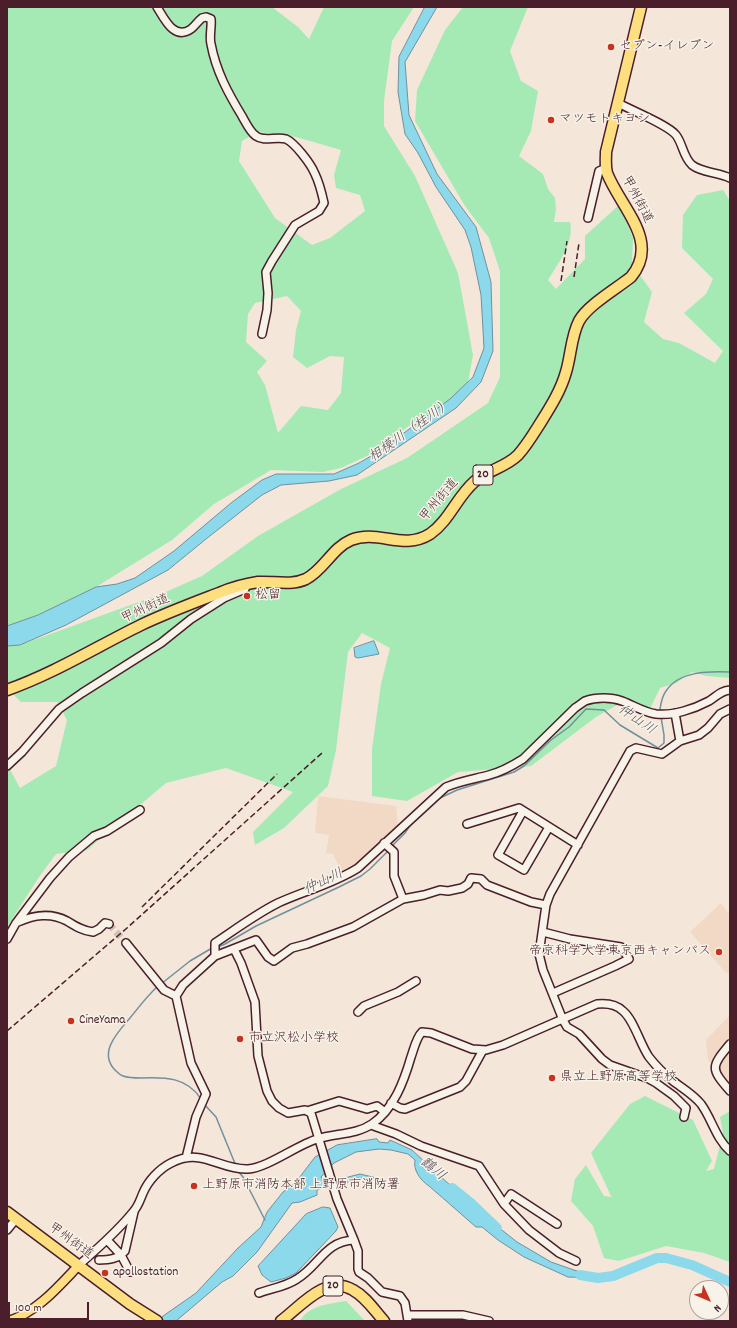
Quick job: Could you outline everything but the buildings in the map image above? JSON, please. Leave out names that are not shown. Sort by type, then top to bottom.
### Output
[{"type":"highway","name":"甲州街道","points":[[7,690],[51,673],[161,616],[222,592],[258,582],[300,581],[314,574],[337,549],[358,538],[374,537],[403,542],[429,535],[445,520],[474,481],[505,465],[519,453],[527,444],[559,392],[567,371],[578,322],[589,309],[630,277],[640,263],[642,248],[640,235],[607,174],[606,152],[641,7]]},
{"type":"highway","name":"甲州街道","points":[[7,1212],[130,1304],[157,1321]]},
{"type":"highway","name":"20","points":[[280,1321],[316,1292],[323,1288],[337,1286],[348,1287],[358,1293],[384,1321]]},
{"type":"main road","points":[[9,1321],[24,1315],[44,1300],[79,1265]]},
{"type":"street","points":[[157,7],[170,27],[180,32],[187,31],[192,28],[202,18],[206,17],[211,19],[210,41],[218,71],[229,95],[248,127],[254,135],[260,139],[286,139],[294,145],[315,174],[323,195],[324,203],[319,211],[295,225],[266,272],[268,299],[262,334]]},
{"type":"street","points":[[618,103],[668,128],[675,134],[687,160],[693,166],[730,178]]},
{"type":"street","points":[[588,218],[599,171],[606,168]]},
{"type":"street","points":[[7,766],[22,752],[59,710],[82,692],[161,643],[191,619],[224,598],[245,589],[247,584]]},
{"type":"street","points":[[215,956],[215,943],[264,910],[347,875],[363,864],[384,843],[446,788],[462,781],[489,775],[514,766],[575,708],[585,701],[605,698],[621,700],[640,710],[657,714],[671,713],[702,704],[722,691],[730,690]]},
{"type":"street","points":[[684,1117],[686,1108],[674,1096],[647,1078],[610,1065],[602,1059],[579,1034],[568,1027],[563,1020],[543,970],[539,954],[546,905],[550,894],[630,751],[636,748],[662,754],[680,741],[699,735],[708,728],[720,714],[730,709]]},
{"type":"street","points":[[671,713],[680,741]]},
{"type":"street","points":[[467,824],[519,808],[578,845]]},
{"type":"street","points":[[7,939],[16,923],[50,878],[69,857],[94,836],[107,831],[140,810]]},
{"type":"street","points":[[523,811],[498,855],[524,870],[549,827]]},
{"type":"street","points":[[384,843],[394,852],[394,876],[403,898]]},
{"type":"street","points":[[176,996],[187,981],[215,956],[256,940],[268,957],[274,961],[292,948],[353,927],[403,898],[424,895],[440,890],[448,891],[462,888],[468,884],[471,878],[480,879],[487,885],[530,902],[546,905]]},
{"type":"street","points":[[16,923],[36,916],[53,916],[79,928],[93,932],[105,923],[109,924]]},
{"type":"street","points":[[542,932],[570,939],[621,947],[629,959],[553,992]]},
{"type":"street","points":[[126,943],[162,988],[176,996],[191,1064],[206,1094],[206,1098],[196,1117],[186,1158]]},
{"type":"street","points":[[234,949],[242,963],[255,1002],[258,1056],[267,1091],[272,1101],[279,1108],[288,1113],[305,1110],[307,1111],[340,1101],[367,1109],[377,1106],[385,1112]]},
{"type":"street","points":[[358,1012],[364,1006],[398,992],[416,981]]},
{"type":"street","points":[[99,1260],[107,1260],[122,1256],[125,1251],[134,1212],[145,1188],[163,1167],[172,1162],[186,1158],[209,1159],[230,1167],[248,1169],[319,1142],[354,1132],[371,1125],[391,1104],[405,1078],[417,1039],[422,1032],[431,1033],[472,1049],[483,1050],[503,1045],[597,1004],[608,1004],[622,1010],[630,1020],[648,1055],[662,1072],[693,1096],[700,1104],[722,1141],[730,1151]]},
{"type":"street","points":[[730,1044],[718,1058],[714,1068],[717,1076],[730,1091]]},
{"type":"street","points":[[391,1104],[405,1109],[460,1087],[466,1081],[483,1050]]},
{"type":"street","points":[[307,1111],[311,1113],[337,1199],[358,1251],[359,1272],[368,1278],[382,1292],[400,1296],[405,1303],[408,1318],[463,1315],[489,1321]]},
{"type":"street","points":[[371,1125],[396,1134],[421,1146],[479,1166],[504,1204],[529,1230],[559,1253],[576,1261]]},
{"type":"street","points":[[504,1204],[511,1194],[557,1224]]},
{"type":"street","points":[[79,1265],[134,1212]]},
{"type":"street","points":[[7,1230],[16,1219]]},
{"type":"street","points":[[106,1240],[122,1256],[130,1272]]},
{"type":"street","points":[[259,1293],[294,1281],[311,1268],[330,1247],[346,1240],[354,1240]]},
{"type":"shaded area","points":[[318,796],[396,806],[398,826],[366,857],[350,870],[342,873],[333,854],[326,853],[329,835],[315,833]]},
{"type":"shaded area","name":"帝京科学大学東京西キャンパス","points":[[721,903],[730,915],[730,973],[726,973],[690,932]]},
{"type":"shaded area","points":[[730,1015],[730,1083],[708,1060],[706,1040]]},
{"type":"green space","points":[[7,7],[272,7],[298,27],[309,39],[324,7],[414,7],[392,41],[384,101],[384,126],[415,176],[458,273],[473,355],[468,382],[452,401],[413,423],[369,455],[341,468],[323,472],[271,470],[214,504],[172,540],[96,587],[38,615],[7,626]],"holes":[[[258,132],[296,137],[341,150],[334,175],[336,188],[360,195],[365,211],[330,238],[312,245],[275,218],[239,161],[242,141]],[[287,296],[301,311],[296,330],[293,357],[307,368],[330,356],[344,357],[341,393],[328,410],[301,406],[278,433],[265,385],[257,372],[267,361],[246,342],[248,314],[255,303]]]},
{"type":"green space","points":[[463,7],[528,7],[510,51],[521,81],[538,91],[531,131],[519,156],[543,174],[548,189],[555,198],[556,209],[554,222],[570,222],[570,237],[565,252],[548,280],[556,289],[585,259],[585,236],[619,205],[633,238],[632,264],[652,292],[644,322],[663,339],[679,343],[715,363],[723,351],[684,313],[706,294],[713,279],[682,248],[683,215],[697,195],[723,190],[730,201],[730,678],[707,676],[692,672],[676,683],[660,688],[650,709],[617,705],[596,717],[531,766],[458,772],[407,801],[372,796],[372,749],[381,684],[390,648],[362,633],[348,652],[336,750],[328,786],[284,828],[255,845],[253,832],[293,792],[226,768],[166,783],[87,850],[56,854],[39,877],[7,927],[7,764],[20,788],[56,766],[67,720],[57,702],[21,702],[7,688],[7,646],[20,645],[161,594],[202,576],[258,536],[341,489],[407,458],[488,403],[500,377],[500,271],[489,238],[465,206],[415,121],[417,90],[445,30]]},
{"type":"green space","points":[[645,1096],[693,1120],[712,1161],[706,1171],[714,1169],[723,1133],[720,1117],[730,1111],[730,1262],[704,1253],[666,1246],[619,1261],[604,1258],[593,1226],[571,1201],[575,1179],[586,1165],[604,1196],[613,1197],[611,1196],[591,1153],[630,1104]]},
{"type":"green space","points":[[346,1301],[365,1321],[300,1321],[314,1308],[326,1304]]},
{"type":"water","name":"相模川（桂川）","points":[[425,7],[437,7],[405,62],[409,115],[437,174],[476,227],[491,282],[493,351],[481,382],[456,408],[357,475],[329,481],[281,485],[262,495],[168,570],[66,625],[20,645],[7,646],[7,626],[38,615],[96,587],[117,584],[135,578],[174,551],[231,503],[262,480],[276,474],[334,474],[359,463],[378,452],[450,399],[473,377],[484,348],[481,295],[471,247],[465,230],[436,187],[418,153],[405,134],[398,92],[399,57]]},
{"type":"water","points":[[374,641],[379,654],[358,658],[355,657],[354,648]]},
{"type":"water","points":[[377,1139],[379,1142],[388,1143],[390,1140],[412,1150],[478,1211],[517,1242],[551,1262],[597,1278],[568,1277],[524,1257],[498,1240],[482,1227],[476,1227],[426,1184],[416,1171],[415,1160],[408,1154],[379,1149],[356,1152],[334,1163],[321,1177],[325,1183],[360,1174],[381,1179],[357,1178],[343,1184],[324,1187],[317,1190],[317,1195],[300,1202],[292,1203],[257,1252],[233,1276],[222,1282],[176,1321],[158,1321],[196,1293],[238,1248],[261,1227],[267,1212],[283,1192],[296,1182],[315,1157],[337,1145]]},
{"type":"water","points":[[323,1207],[330,1208],[338,1227],[336,1231],[296,1273],[286,1278],[271,1282],[262,1275],[258,1266],[306,1214]]},
{"type":"waterway","name":"仲山川","points":[[660,712],[661,702],[665,693],[672,684],[679,679],[704,672],[730,672]]},
{"type":"waterway","name":"仲山川","points":[[440,798],[457,790],[514,772],[524,766],[551,740],[569,727],[586,709],[604,710],[620,725],[658,748],[664,743],[661,717]]},
{"type":"waterway","name":"仲山川","points":[[391,847],[405,833],[413,821]]},
{"type":"waterway","name":"仲山川","points":[[218,947],[256,926],[361,876],[389,850]]},
{"type":"waterway","name":"仲山川","points":[[161,984],[190,961],[212,948]]},
{"type":"waterway","name":"仲山川","points":[[158,986],[115,1036],[111,1043],[108,1057],[116,1071],[122,1076],[134,1078],[167,1078],[182,1082],[189,1086],[201,1099]]},
{"type":"waterway","name":"仲山川","points":[[204,1104],[216,1117],[236,1166]]},
{"type":"waterway","name":"仲山川","points":[[238,1171],[243,1177],[265,1220]]},
{"type":"waterway","name":"鶴川","points":[[452,1188],[472,1204],[497,1228]]},
{"type":"waterway","name":"鶴川","points":[[580,1275],[598,1278],[613,1276],[657,1258],[666,1258],[692,1265],[730,1282]]},
{"type":"tunnel","points":[[109,924],[126,943]]},
{"type":"railway","points":[[561,281],[567,241]]},
{"type":"railway","points":[[574,277],[579,243]]},
{"type":"railway","points":[[7,1031],[127,928],[322,753]]},
{"type":"railway","points":[[142,907],[277,774]]},
{"type":"place","name":"セブン-イレブン","points":[[611,47]]},
{"type":"place","name":"マツモトキヨシ","points":[[551,120]]},
{"type":"place","name":"松留","points":[[247,596]]},
{"type":"place","name":"帝京科学大学東京西キャンパス","points":[[719,952]]},
{"type":"place","name":"CineYama","points":[[71,1021]]},
{"type":"place","name":"市立沢松小学校","points":[[240,1039]]},
{"type":"place","name":"県立上野原高等学校","points":[[552,1078]]},
{"type":"place","name":"上野原市消防本部 上野原市消防署","points":[[194,1186]]},
{"type":"place","name":"apollostation","points":[[105,1273]]}]
